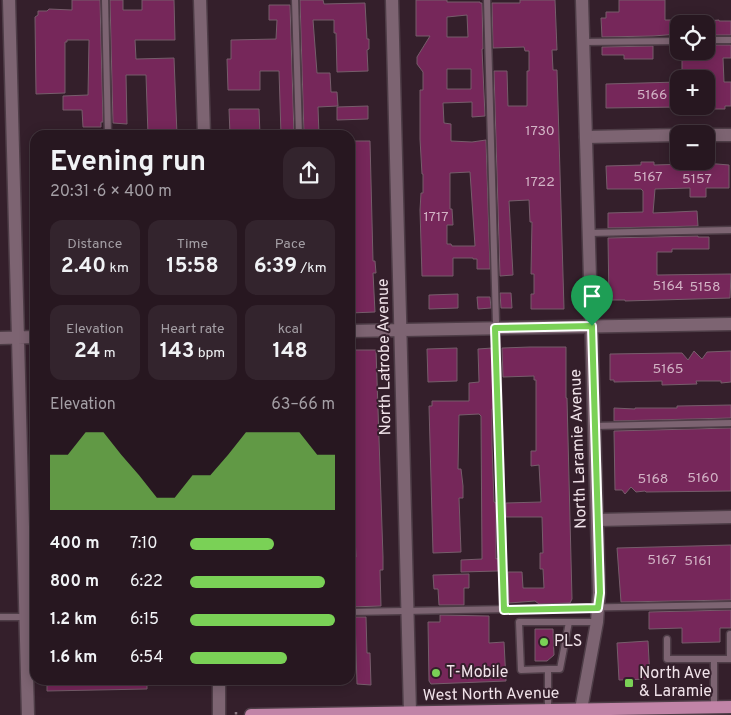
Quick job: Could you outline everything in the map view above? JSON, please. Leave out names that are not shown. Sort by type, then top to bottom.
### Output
[{"type":"main road","name":"West North Avenue","points":[[251,715],[548,710],[647,712],[731,707]]},
{"type":"street","points":[[9,0],[18,337],[30,617],[28,715]]},
{"type":"street","points":[[200,0],[204,130]]},
{"type":"street","name":"North Latrobe Avenue","points":[[392,0],[410,712]]},
{"type":"street","name":"North Laramie Avenue","points":[[581,712],[597,622],[600,593],[582,0]]},
{"type":"street","points":[[715,135],[731,135]]},
{"type":"street","points":[[586,137],[670,136]]},
{"type":"street","points":[[355,331],[731,324]]},
{"type":"street","points":[[0,338],[30,337]]},
{"type":"street","points":[[597,520],[731,517]]},
{"type":"street","points":[[219,685],[219,715]]},
{"type":"lane","points":[[105,0],[108,130]]},
{"type":"lane","points":[[295,0],[299,130]]},
{"type":"lane","points":[[486,0],[504,610]]},
{"type":"lane","points":[[715,40],[731,40]]},
{"type":"lane","points":[[583,42],[670,41]]},
{"type":"lane","points":[[588,233],[731,230]]},
{"type":"lane","points":[[594,426],[731,424]]},
{"type":"lane","points":[[355,612],[731,605]]},
{"type":"lane","points":[[0,617],[30,617]]},
{"type":"lane","points":[[569,622],[560,669],[521,670],[519,622],[569,622],[597,622]]},
{"type":"lane","points":[[667,639],[667,659],[730,659],[730,634]]},
{"type":"lane","points":[[714,659],[714,707]]},
{"type":"lane","points":[[548,669],[548,710]]},
{"type":"building","points":[[72,0],[100,0],[103,122],[101,122],[101,127],[83,127],[82,110],[63,110],[63,96],[88,95],[89,40],[67,40],[65,42],[65,93],[36,94],[35,17],[38,15],[38,11],[47,11],[49,9],[72,10]]},
{"type":"building","points":[[110,0],[123,0],[123,10],[142,10],[142,0],[174,0],[175,40],[135,40],[136,59],[174,58],[177,130],[148,130],[146,75],[126,75],[127,124],[113,123]]},
{"type":"building","points":[[300,0],[323,0],[324,4],[365,3],[367,39],[369,39],[369,49],[367,50],[368,71],[337,72],[334,20],[313,20],[317,73],[330,73],[331,92],[337,92],[338,106],[318,107],[319,130],[304,130]]},
{"type":"building","points":[[416,0],[482,3],[485,116],[472,117],[472,102],[443,103],[444,123],[451,124],[451,141],[472,142],[486,140],[490,269],[477,269],[477,259],[453,258],[453,276],[422,276],[420,210],[421,193],[423,193],[423,174],[420,139],[420,90],[423,90],[423,72],[417,64],[417,57],[430,36],[416,36]],"holes":[[[467,15],[468,37],[447,37],[447,17]],[[447,69],[471,69],[471,89],[447,89]],[[470,172],[475,246],[452,246],[447,244],[447,225],[453,225],[452,209],[450,209],[450,173]]]},
{"type":"building","points":[[520,0],[555,0],[557,50],[552,50],[553,70],[557,70],[564,309],[531,309],[531,294],[534,294],[534,274],[531,274],[532,222],[530,222],[529,200],[509,201],[513,275],[500,276],[494,71],[507,71],[508,106],[527,106],[529,51],[525,51],[524,47],[493,48],[492,3],[520,3]]},
{"type":"building","points":[[619,0],[665,0],[665,20],[670,20],[670,35],[602,37],[601,18],[606,18],[606,12],[619,12]]},
{"type":"building","points":[[269,5],[290,5],[294,130],[281,130],[279,71],[260,71],[260,90],[228,90],[227,59],[231,59],[231,40],[276,39],[277,20],[269,20]]},
{"type":"building","points":[[715,20],[731,21],[731,35],[715,35]]},
{"type":"building","points":[[715,45],[731,45],[731,58],[723,58],[724,82],[731,82],[731,106],[725,106],[725,109],[715,109],[715,70],[682,70],[682,60],[715,60]]},
{"type":"building","points":[[653,46],[653,59],[624,59],[624,55],[602,55],[602,47]]},
{"type":"building","points":[[670,82],[670,107],[606,108],[606,84]]},
{"type":"building","points":[[368,106],[368,119],[337,120],[337,107]]},
{"type":"building","points":[[229,109],[259,109],[260,130],[230,130]]},
{"type":"building","points":[[355,141],[370,141],[373,261],[375,261],[376,273],[373,273],[375,312],[355,313]]},
{"type":"building","points":[[641,162],[654,162],[654,165],[670,165],[670,170],[715,170],[715,164],[729,165],[729,188],[706,188],[706,197],[690,197],[690,188],[655,189],[653,213],[697,211],[698,226],[608,228],[608,213],[643,212],[643,191],[641,189],[607,189],[606,166],[641,165]]},
{"type":"building","points":[[709,237],[709,249],[672,249],[672,252],[657,252],[657,275],[731,274],[730,298],[609,300],[608,238]]},
{"type":"building","points":[[500,293],[511,293],[512,308],[501,308]]},
{"type":"building","points":[[458,294],[458,308],[429,309],[429,295]]},
{"type":"building","points":[[477,297],[490,297],[491,308],[478,309]]},
{"type":"building","points":[[566,347],[572,599],[570,603],[539,604],[535,601],[509,603],[508,572],[522,572],[523,588],[544,588],[543,569],[540,569],[540,553],[543,553],[542,517],[506,517],[506,503],[541,502],[539,465],[531,466],[531,451],[536,451],[536,380],[534,380],[534,376],[503,377],[502,348]]},
{"type":"building","points":[[457,348],[457,381],[428,382],[427,349]]},
{"type":"building","points":[[492,348],[492,445],[498,571],[461,572],[461,560],[482,559],[481,416],[479,414],[459,415],[458,469],[461,469],[463,486],[463,498],[459,498],[461,552],[433,553],[429,406],[432,406],[432,401],[469,401],[469,383],[479,382],[478,349]]},
{"type":"building","points":[[355,350],[376,350],[383,557],[383,570],[380,570],[381,606],[355,607]]},
{"type":"building","points":[[694,351],[702,359],[707,352],[731,351],[731,382],[696,381],[697,384],[662,385],[662,381],[614,382],[614,380],[610,380],[610,354],[682,353],[688,360]]},
{"type":"building","points":[[731,405],[731,418],[614,421],[614,408],[677,408],[677,406]]},
{"type":"building","points":[[731,428],[731,491],[636,492],[631,487],[625,494],[622,490],[615,490],[614,431]]},
{"type":"building","points":[[731,545],[731,600],[621,602],[617,548]]},
{"type":"building","points":[[469,574],[469,588],[464,588],[464,605],[439,605],[438,589],[434,589],[433,575]]},
{"type":"building","points":[[731,610],[731,628],[720,628],[720,642],[682,643],[682,628],[649,629],[649,612]]},
{"type":"building","points":[[440,615],[489,616],[489,643],[504,642],[506,681],[431,684],[429,681],[428,622],[440,622]]},
{"type":"building","points":[[355,617],[366,617],[367,653],[370,653],[371,685],[357,684]]},
{"type":"building","name":"PLS","points":[[535,629],[553,629],[554,655],[547,661],[535,661]]},
{"type":"building","points":[[648,641],[650,679],[619,680],[617,643]]},
{"type":"building","points":[[47,685],[147,685],[147,689],[47,691]]},
{"type":"place","name":"PLS","points":[[544,642]]},
{"type":"place","name":"T-Mobile","points":[[436,673]]},
{"type":"place","name":"North Ave & Laramie","points":[[629,683]]},
{"type":"route","points":[[592,326],[600,593],[598,608],[504,610],[495,328],[592,326]]}]
